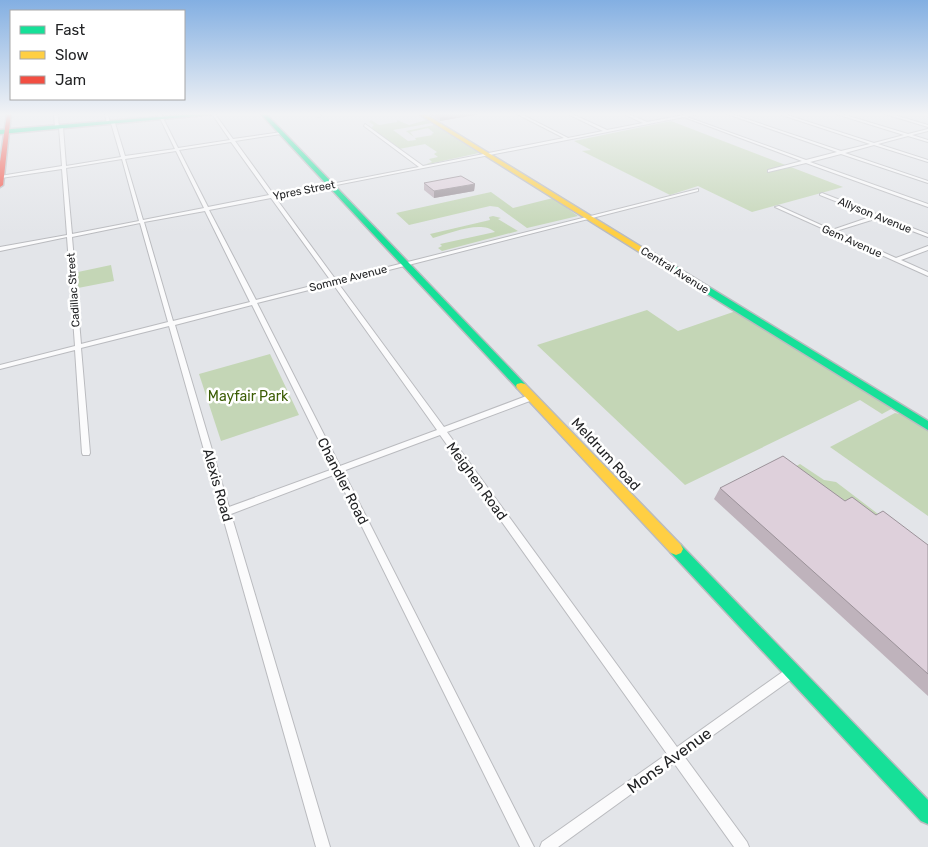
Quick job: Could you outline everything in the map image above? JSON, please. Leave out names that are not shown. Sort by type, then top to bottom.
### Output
[{"type":"street","points":[[2,154],[0,181],[64,167],[150,154]]},
{"type":"street","name":"Cadillac Street","points":[[62,154],[86,453]]},
{"type":"street","name":"Alexis Road","points":[[121,154],[324,847]]},
{"type":"street","name":"Chandler Road","points":[[179,154],[527,847]]},
{"type":"street","name":"Meighen Road","points":[[239,154],[742,847]]},
{"type":"street","name":"Meldrum Road","points":[[301,154],[928,814]]},
{"type":"street","points":[[404,154],[422,167]]},
{"type":"street","name":"Ypres Street","points":[[0,249],[494,154]]},
{"type":"street","points":[[783,154],[928,206]]},
{"type":"street","points":[[769,170],[835,154]]},
{"type":"street","points":[[844,154],[928,182]]},
{"type":"street","points":[[907,154],[928,160]]},
{"type":"street","name":"Central Avenue","points":[[487,155],[928,426]]},
{"type":"street","name":"Somme Avenue","points":[[0,367],[696,190]]},
{"type":"street","name":"Allyson Avenue","points":[[822,194],[928,236]]},
{"type":"street","name":"Gem Avenue","points":[[777,207],[928,274]]},
{"type":"street","points":[[832,231],[878,216]]},
{"type":"street","points":[[896,260],[928,248]]},
{"type":"street","points":[[226,512],[532,397]]},
{"type":"street","name":"Mons Avenue","points":[[547,847],[792,672]]},
{"type":"green space","points":[[434,154],[477,154],[424,165],[432,162],[429,159],[438,157]]},
{"type":"green space","points":[[587,154],[756,154],[843,187],[752,212],[698,186],[670,195]]},
{"type":"green space","points":[[491,192],[513,208],[553,198],[578,216],[527,228],[498,207],[490,206],[409,225],[396,213]]},
{"type":"green space","points":[[489,217],[501,218],[498,219],[518,231],[442,251],[438,248],[442,246],[440,244],[495,232],[482,227],[474,227],[433,238],[430,234],[490,220]]},
{"type":"green space","points":[[111,265],[114,281],[78,288],[78,272]]},
{"type":"green space","points":[[647,310],[678,331],[736,311],[893,408],[882,414],[860,400],[685,485],[537,345]]},
{"type":"green space","name":"Mayfair Park","points":[[270,354],[299,415],[221,441],[199,374]]},
{"type":"green space","points":[[895,413],[904,415],[928,430],[928,516],[830,447]]},
{"type":"green space","points":[[800,464],[824,480],[836,482],[928,552],[783,473]]},
{"type":"building","points":[[461,176],[475,184],[434,191],[424,183]]},
{"type":"building","points":[[783,456],[845,501],[852,497],[876,515],[883,511],[928,545],[928,674],[720,488]]},
{"type":"traffic: fast","points":[[300,154],[521,386]]},
{"type":"traffic: fast","points":[[652,256],[928,426]]},
{"type":"traffic: fast","points":[[676,549],[928,814]]},
{"type":"traffic: slow","points":[[485,154],[652,256]]},
{"type":"traffic: slow","points":[[521,386],[676,549]]},
{"type":"traffic: jam","points":[[0,185],[4,154]]}]
